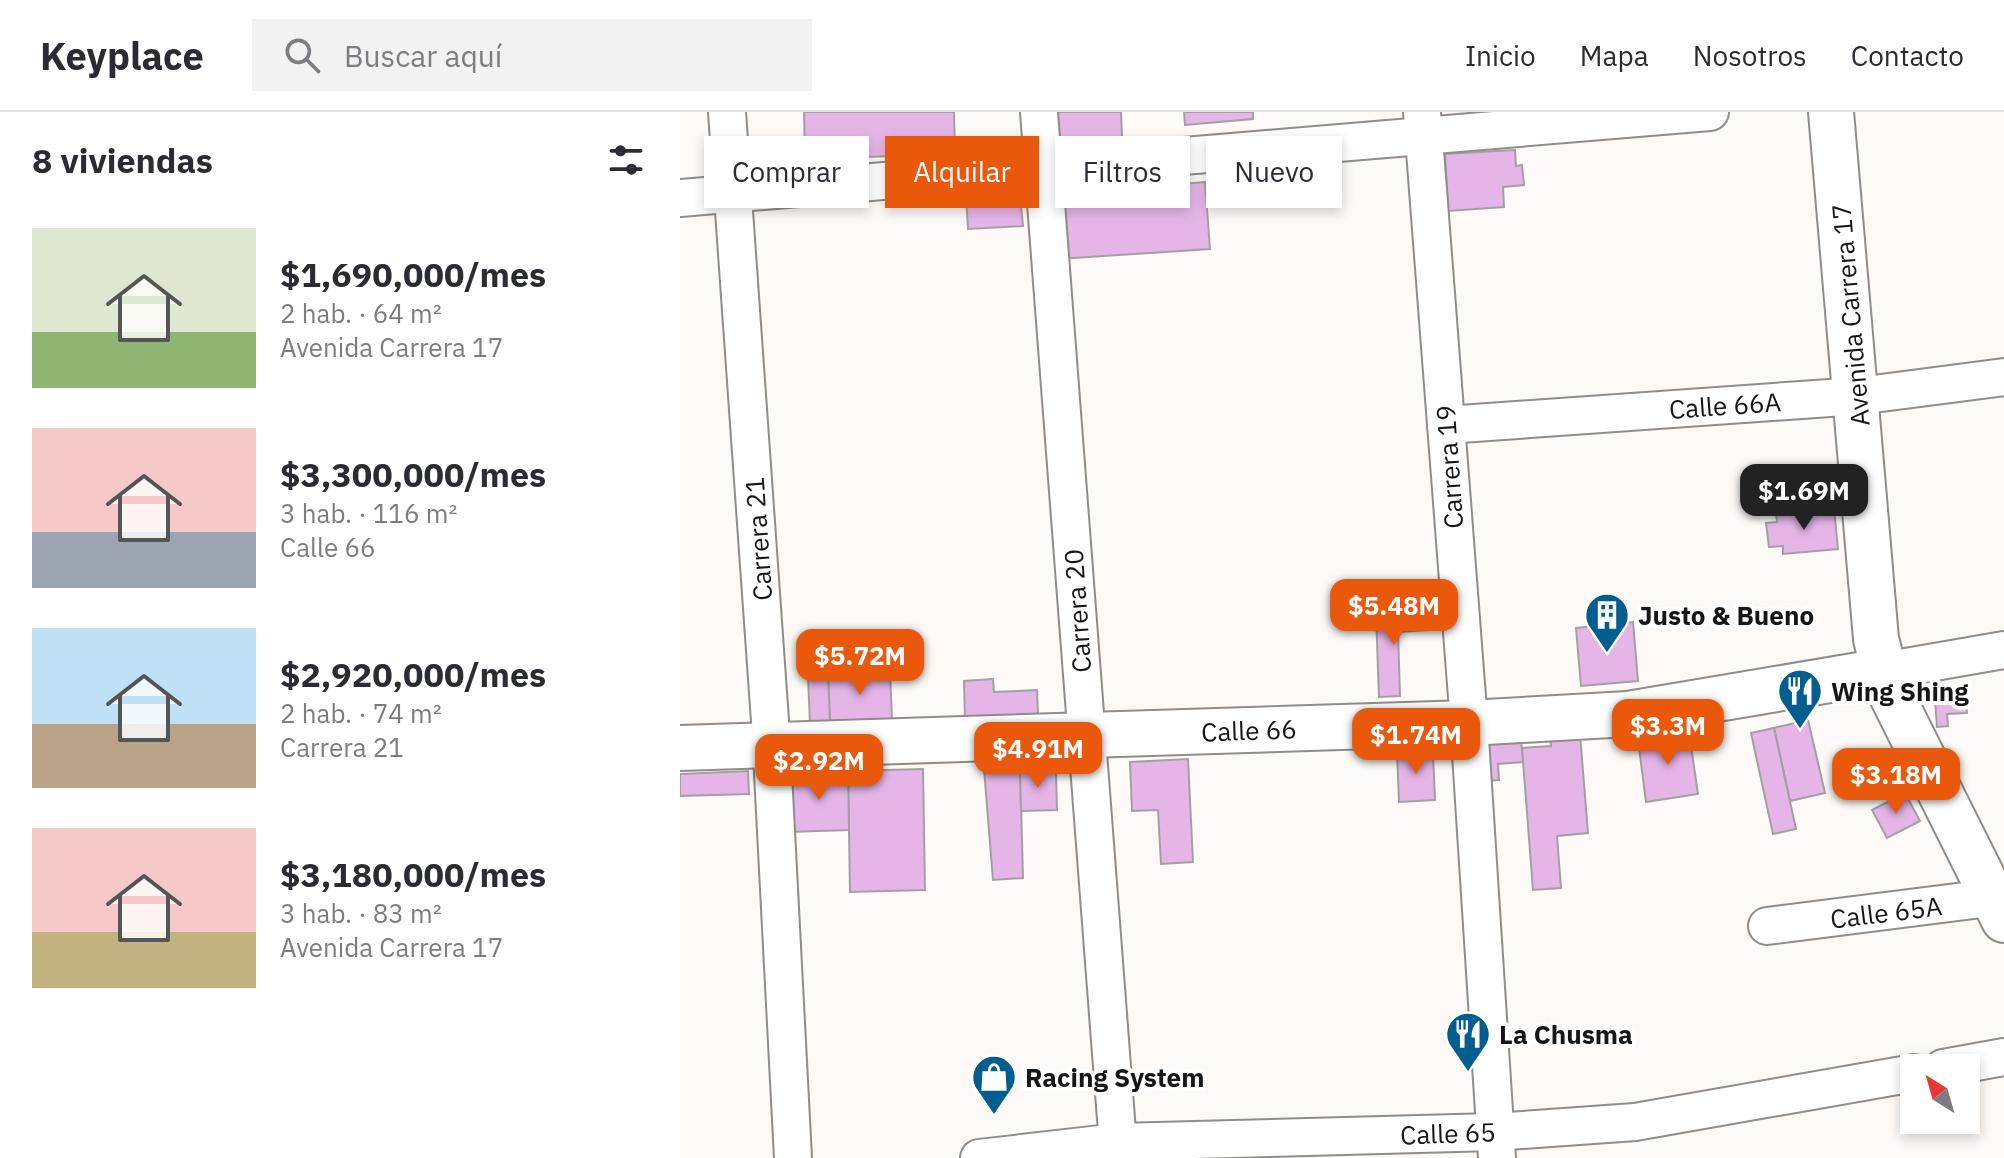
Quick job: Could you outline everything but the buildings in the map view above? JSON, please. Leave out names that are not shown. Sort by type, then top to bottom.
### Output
[{"type":"main road","name":"Avenida Carrera 17","points":[[1831,112],[1858,396],[1876,639],[1889,690],[2000,905]]},
{"type":"main road","name":"Calle 66","points":[[680,748],[1469,723],[1628,714],[1883,671]]},
{"type":"street","name":"Carrera 21","points":[[727,112],[729,136]]},
{"type":"street","name":"Carrera 20","points":[[1039,112],[1118,1150]]},
{"type":"street","points":[[869,183],[1044,169],[1423,125],[1710,112]]},
{"type":"street","name":"Carrera 19","points":[[1423,125],[1469,723],[1496,1145]]},
{"type":"street","points":[[680,198],[704,196]]},
{"type":"street","name":"Carrera 21","points":[[734,208],[772,745],[793,1158]]},
{"type":"street","name":"Calle 66A","points":[[1446,425],[1858,396],[2004,377]]},
{"type":"street","name":"Calle 66","points":[[1883,671],[2004,650]]},
{"type":"street","name":"Calle 65A","points":[[1767,926],[2000,905]]},
{"type":"street","points":[[1980,1061],[2004,1057]]},
{"type":"street","name":"Calle 65","points":[[979,1158],[1118,1150],[1496,1145],[1900,1075]]},
{"type":"place","name":"Justo & Bueno","points":[[1607,654]]},
{"type":"place","name":"Wing Shing","points":[[1800,730]]},
{"type":"place","name":"La Chusma","points":[[1468,1073]]},
{"type":"place","name":"Racing System","points":[[994,1116]]}]
